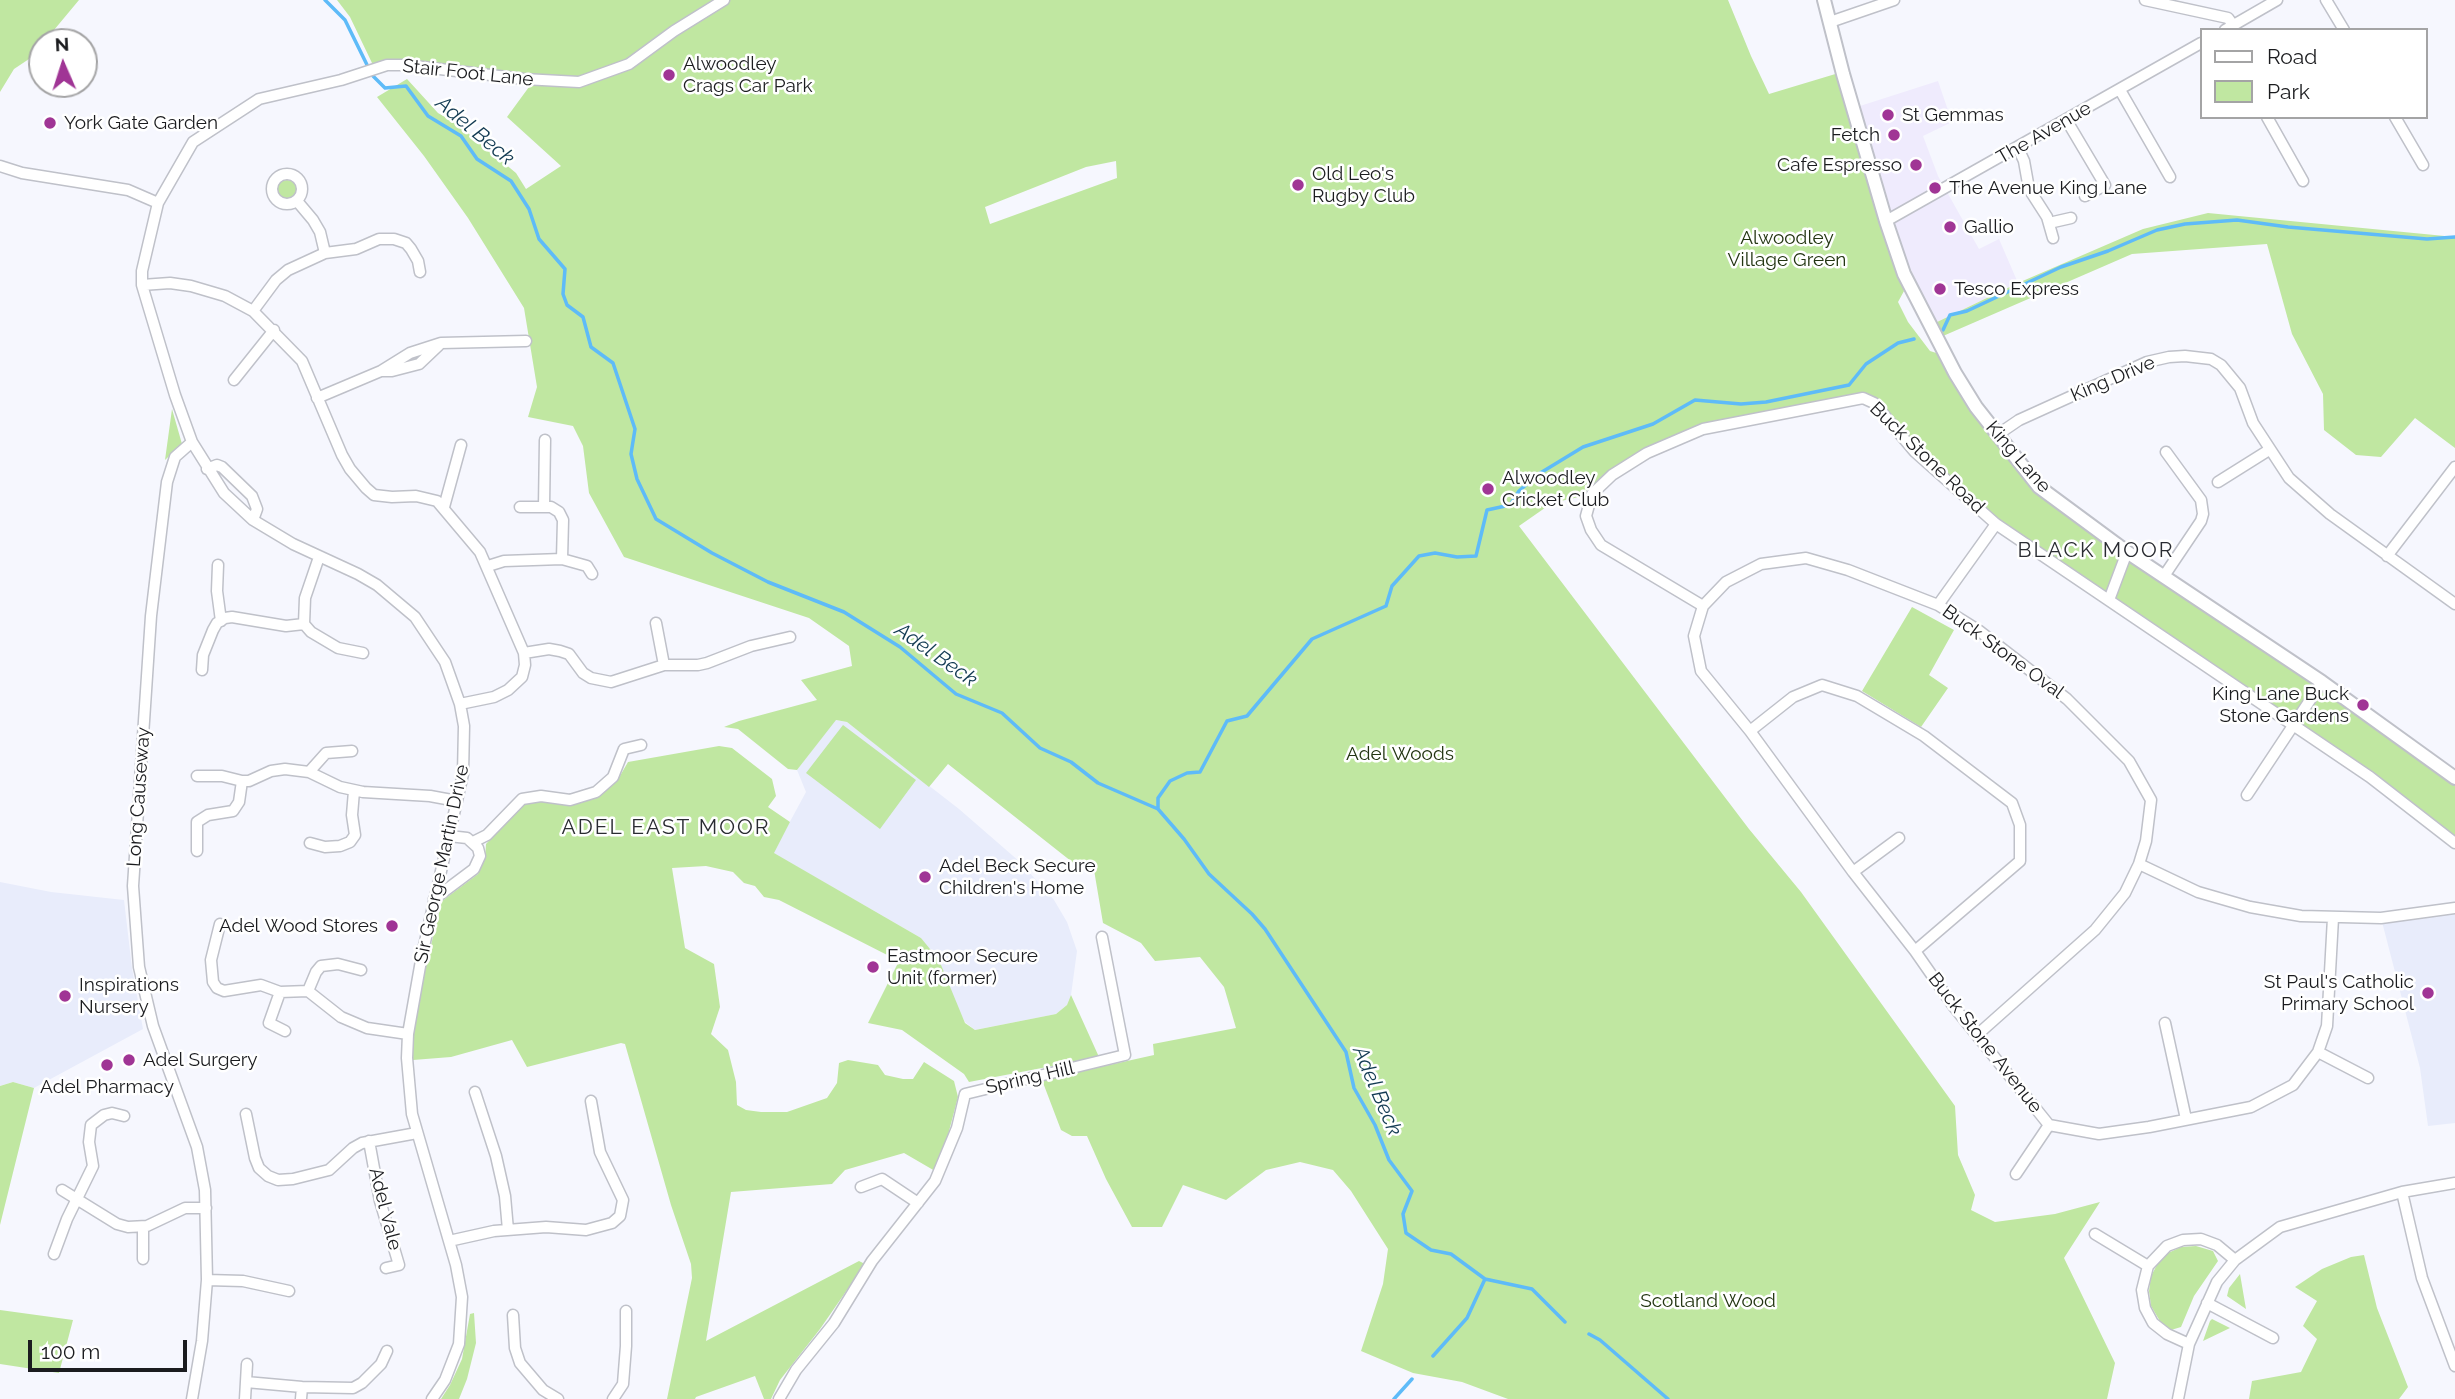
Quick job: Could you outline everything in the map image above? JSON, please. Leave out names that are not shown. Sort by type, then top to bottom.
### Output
[{"type":"street","name":"Stair Foot Lane","points":[[158,203],[193,142],[259,99],[341,80],[377,67],[406,65],[524,79],[579,82],[629,64],[674,31],[724,0]]},
{"type":"street","name":"King Lane","points":[[1824,0],[1886,221],[1905,274],[1955,373],[1997,435],[2039,487],[2127,552],[2322,681],[2455,778]]},
{"type":"street","points":[[1830,22],[1894,0]]},
{"type":"street","points":[[2146,0],[2228,18],[2229,28],[2277,0]]},
{"type":"street","points":[[2326,0],[2343,28]]},
{"type":"street","name":"The Avenue","points":[[1886,221],[2200,44]]},
{"type":"street","points":[[2120,90],[2170,177]]},
{"type":"street","points":[[2268,119],[2302,181]]},
{"type":"street","points":[[2396,119],[2423,164]]},
{"type":"street","points":[[2067,121],[2105,185],[2085,196]]},
{"type":"street","points":[[2018,148],[2024,161],[2029,189],[2048,217],[2053,238]]},
{"type":"street","points":[[0,166],[22,173],[120,188],[158,203],[142,271],[142,285],[174,395],[192,442]]},
{"type":"street","points":[[297,201],[320,232],[325,253]]},
{"type":"street","points":[[2049,223],[2071,218]]},
{"type":"street","points":[[253,311],[275,280],[300,262],[325,253],[356,249],[379,239],[394,239],[406,243],[418,261],[421,272]]},
{"type":"street","points":[[142,285],[170,283],[191,286],[225,296],[253,311],[302,361],[342,455],[366,488],[374,495],[429,497],[444,507],[480,552],[524,653],[522,677],[508,691],[460,704]]},
{"type":"street","points":[[234,380],[274,330]]},
{"type":"street","points":[[317,398],[381,371],[410,353],[441,343],[526,341]]},
{"type":"street","name":"King Drive","points":[[1997,435],[2019,420],[2147,362],[2169,356],[2200,356],[2221,365],[2232,376],[2240,388],[2253,423],[2289,478],[2330,514],[2455,604]]},
{"type":"street","name":"Buck Stone Road","points":[[1703,606],[1601,545],[1586,516],[1592,494],[1612,475],[1647,453],[1703,429],[1863,398],[1874,403],[1915,452],[1996,524],[2370,778],[2455,843]]},
{"type":"street","points":[[544,507],[545,440]]},
{"type":"street","name":"Sir George Martin Drive","points":[[192,442],[224,494],[253,520],[377,585],[415,617],[445,662],[460,704],[465,761],[434,899],[408,1034],[409,1091],[417,1133],[449,1241],[462,1297],[461,1329],[452,1362],[445,1380],[432,1399]]},
{"type":"street","name":"Long Causeway","points":[[192,442],[175,457],[167,482],[151,616],[133,886],[139,967],[153,1026],[197,1147],[206,1208],[207,1280],[202,1340],[192,1399]]},
{"type":"street","points":[[444,507],[461,445]]},
{"type":"street","points":[[2218,482],[2269,450]]},
{"type":"street","points":[[2164,576],[2203,514],[2202,500],[2166,452]]},
{"type":"street","points":[[207,469],[217,465],[222,467],[252,496],[257,509],[253,520]]},
{"type":"street","points":[[2387,556],[2455,467]]},
{"type":"street","points":[[520,507],[551,507],[559,512],[563,520],[562,559]]},
{"type":"street","points":[[1938,605],[1996,524]]},
{"type":"street","points":[[2109,600],[2127,552]]},
{"type":"street","points":[[319,556],[304,598],[304,624],[311,632],[338,648],[363,653]]},
{"type":"street","name":"Buck Stone Oval","points":[[1703,606],[1726,582],[1761,564],[1806,558],[1848,570],[1938,605],[1979,630],[2067,699],[2129,761],[2151,800],[2147,841],[2139,864]]},
{"type":"street","points":[[488,566],[504,561],[562,559],[587,566],[592,574]]},
{"type":"street","points":[[218,565],[217,591],[221,621]]},
{"type":"street","name":"Buck Stone Avenue","points":[[1703,606],[1694,636],[1701,671],[1750,731],[1954,1007],[2049,1125],[2099,1134],[2149,1127],[2251,1107],[2293,1085],[2318,1052],[2327,1026],[2333,918]]},
{"type":"street","points":[[202,670],[207,644],[213,630],[221,621],[232,617],[286,626],[304,624]]},
{"type":"street","points":[[656,623],[664,665]]},
{"type":"street","points":[[524,653],[548,649],[561,651],[569,654],[583,673],[611,682],[664,665],[698,665],[763,642],[790,637]]},
{"type":"street","points":[[2247,795],[2322,681]]},
{"type":"street","points":[[1750,731],[1793,697],[1822,685],[1857,696],[1924,736],[2012,803],[2020,825],[2020,861],[1914,951]]},
{"type":"street","points":[[473,842],[487,835],[522,799],[541,796],[570,800],[596,792],[613,777],[624,748],[641,745]]},
{"type":"street","points":[[309,772],[326,753],[352,751]]},
{"type":"street","points":[[197,776],[222,776],[249,781],[271,771],[285,769],[309,772],[354,791],[430,796],[457,801]]},
{"type":"street","points":[[197,851],[197,822],[208,816],[233,811],[239,802],[242,781]]},
{"type":"street","points":[[310,843],[325,847],[350,842],[355,835],[352,815],[354,791]]},
{"type":"street","points":[[434,899],[474,869],[480,856],[478,848],[467,838],[449,836]]},
{"type":"street","points":[[1853,872],[1899,838]]},
{"type":"street","points":[[1977,1035],[2095,930],[2125,893],[2139,864],[2198,892],[2250,907],[2301,916],[2381,918],[2455,908]]},
{"type":"street","points":[[219,924],[211,960],[213,982],[217,988],[225,991],[261,985],[280,992],[309,991],[341,1017],[367,1028],[408,1034]]},
{"type":"street","name":"Spring Hill","points":[[779,1399],[796,1370],[834,1323],[872,1261],[939,1174],[957,1128],[965,1094],[1125,1055],[1102,937]]},
{"type":"street","points":[[309,991],[321,967],[338,964],[361,970]]},
{"type":"street","points":[[280,992],[269,1023],[285,1031]]},
{"type":"street","points":[[2165,1023],[2186,1119]]},
{"type":"street","points":[[2318,1052],[2368,1078]]},
{"type":"street","points":[[475,1092],[496,1156],[505,1196],[508,1230]]},
{"type":"street","points":[[449,1241],[508,1230],[546,1227],[586,1230],[612,1223],[620,1216],[623,1200],[600,1152],[591,1101]]},
{"type":"street","points":[[54,1254],[93,1166],[89,1142],[91,1125],[104,1115],[112,1113],[124,1116]]},
{"type":"street","points":[[246,1114],[259,1168],[278,1180],[330,1170],[353,1148],[369,1141],[417,1133]]},
{"type":"street","points":[[2016,1174],[2049,1125]]},
{"type":"street","name":"Adel Vale","points":[[369,1141],[380,1201],[399,1265],[386,1268]]},
{"type":"street","points":[[861,1187],[882,1178],[918,1203]]},
{"type":"street","points":[[2178,1399],[2189,1344],[2217,1282],[2235,1260],[2280,1227],[2402,1192],[2455,1183]]},
{"type":"street","points":[[62,1190],[117,1224],[143,1227],[175,1211],[206,1208]]},
{"type":"street","points":[[2402,1192],[2422,1278],[2455,1366]]},
{"type":"street","points":[[143,1227],[143,1259]]},
{"type":"street","points":[[2095,1234],[2148,1266]]},
{"type":"street","points":[[2189,1344],[2167,1334],[2154,1323],[2145,1308],[2142,1290],[2148,1266],[2167,1246],[2183,1240],[2201,1239],[2217,1245],[2235,1260]]},
{"type":"street","points":[[207,1280],[243,1282],[289,1291]]},
{"type":"street","points":[[2207,1303],[2273,1338]]},
{"type":"street","points":[[613,1399],[623,1384],[626,1311]]},
{"type":"street","points":[[513,1315],[515,1348],[520,1363],[543,1390],[558,1399]]},
{"type":"street","points":[[246,1381],[302,1387],[353,1388],[381,1364],[387,1351]]},
{"type":"street","points":[[245,1399],[247,1364]]},
{"type":"street","points":[[301,1399],[302,1387]]},
{"type":"shaded area","points":[[1938,81],[1952,122],[1923,136],[1938,176],[1979,249],[1999,239],[2018,283],[1935,323],[1904,254],[1860,106]]},
{"type":"shaded area","name":"Adel Beck Secure Children's Home","points":[[835,720],[847,722],[959,809],[1020,862],[1054,900],[1067,922],[1077,951],[1071,995],[1067,1005],[1056,1014],[975,1030],[965,1022],[921,938],[773,853],[806,792],[797,770]]},
{"type":"shaded area","points":[[0,882],[51,892],[124,900],[143,1029],[34,1088],[13,1082],[0,1086]]},
{"type":"shaded area","name":"St Paul's Catholic Primary School","points":[[2455,908],[2455,1123],[2428,1126],[2420,1068],[2381,918]]},
{"type":"green space","points":[[0,0],[79,0],[56,28],[28,28],[28,60],[14,69],[0,92]]},
{"type":"green space","points":[[337,0],[1728,0],[1769,94],[1842,72],[1890,251],[1904,291],[1898,302],[1908,322],[1930,351],[1946,356],[2039,487],[2455,778],[2455,843],[2370,777],[1996,524],[1863,398],[1703,429],[1647,453],[1592,494],[1552,503],[1519,526],[1749,829],[1801,892],[1955,1106],[1958,1155],[1975,1195],[1971,1210],[1995,1222],[2055,1214],[2100,1202],[2064,1258],[2115,1363],[2107,1399],[1508,1399],[1462,1382],[1413,1373],[1361,1351],[1383,1284],[1388,1249],[1351,1191],[1333,1170],[1300,1162],[1266,1170],[1226,1200],[1183,1185],[1162,1227],[1132,1227],[1087,1136],[1072,1136],[1061,1130],[1042,1080],[1154,1055],[1153,1044],[1236,1028],[1224,987],[1200,957],[1155,961],[1141,943],[1103,923],[1094,870],[1081,869],[948,764],[929,787],[847,722],[836,720],[797,770],[788,769],[738,729],[724,727],[817,700],[801,680],[852,666],[849,646],[809,618],[624,557],[589,493],[583,446],[573,426],[528,417],[537,387],[524,308],[468,218],[424,156],[377,97],[407,79],[438,113],[457,124],[516,173],[526,189],[561,166],[507,117],[537,76],[414,61],[372,63],[350,17]],"holes":[[[1116,161],[1117,178],[990,224],[985,207],[1086,167]]]},
{"type":"green space","points":[[287,180],[294,183],[297,190],[294,197],[287,200],[280,197],[277,190],[280,183]]},
{"type":"green space","points":[[2208,213],[2455,237],[2455,448],[2415,418],[2381,457],[2356,455],[2324,430],[2323,394],[2292,334],[2267,244],[2132,254],[1943,336],[1935,323],[2018,283],[2143,229]]},
{"type":"green space","points":[[172,409],[182,444],[165,460]]},
{"type":"green space","points":[[1912,607],[1954,630],[1929,675],[1948,688],[1921,727],[1862,691]]},
{"type":"green space","points":[[843,725],[916,780],[880,829],[806,773]]},
{"type":"green space","points":[[719,746],[732,748],[772,779],[776,796],[768,807],[790,822],[774,853],[921,938],[939,960],[965,1023],[975,1030],[1056,1014],[1067,1005],[1071,995],[1099,1057],[969,1082],[964,1074],[902,1030],[868,1023],[899,961],[779,900],[764,897],[755,886],[744,883],[733,872],[706,866],[672,868],[685,948],[714,964],[720,1007],[711,1034],[728,1050],[736,1082],[737,1105],[746,1110],[787,1112],[827,1098],[837,1083],[839,1063],[848,1060],[878,1065],[885,1075],[903,1079],[913,1079],[924,1062],[954,1081],[958,1097],[943,1154],[935,1171],[904,1153],[845,1170],[832,1184],[731,1192],[706,1341],[859,1261],[865,1264],[820,1329],[780,1380],[771,1399],[764,1399],[755,1376],[695,1399],[667,1399],[692,1278],[691,1264],[671,1205],[625,1044],[527,1067],[512,1040],[451,1057],[413,1060],[413,1026],[442,901],[478,874],[485,859],[486,844],[524,804],[597,795],[617,781],[628,762]]},
{"type":"green space","points":[[13,1082],[34,1088],[0,1225],[0,1086]]},
{"type":"green space","points":[[2196,1246],[2213,1251],[2218,1261],[2194,1296],[2181,1327],[2171,1330],[2161,1323],[2151,1306],[2151,1276],[2168,1253],[2181,1247]]},
{"type":"green space","points":[[2364,1255],[2377,1308],[2408,1387],[2399,1399],[2249,1399],[2252,1381],[2301,1372],[2317,1339],[2303,1326],[2317,1301],[2295,1287],[2322,1269],[2351,1257]]},
{"type":"green space","points":[[2240,1274],[2246,1309],[2227,1296],[2229,1288]]},
{"type":"green space","points":[[0,1310],[73,1320],[59,1373],[0,1364]]},
{"type":"green space","points":[[474,1313],[476,1343],[467,1379],[459,1399],[441,1399],[462,1359],[470,1314]]},
{"type":"green space","points":[[2212,1319],[2230,1328],[2203,1341],[2210,1321]]},
{"type":"waterway","name":"Adel Beck","points":[[325,0],[345,20],[372,75],[385,88],[406,86],[428,116],[461,136],[477,159],[511,181],[529,209],[539,239],[565,269],[563,294],[567,305],[583,317],[591,347],[613,363],[635,429],[631,454],[637,479],[656,519],[712,553],[768,582],[844,612],[900,647],[956,694],[1002,713],[1040,748],[1071,762],[1098,783],[1158,809],[1209,874],[1265,929],[1346,1052],[1354,1088],[1375,1125],[1389,1160],[1412,1191],[1403,1214],[1406,1233],[1431,1250],[1451,1254],[1485,1279],[1532,1289],[1565,1322]]},
{"type":"waterway","points":[[1943,330],[1950,315],[1967,311],[2061,267],[2157,230],[2185,224],[2237,220],[2427,239],[2455,237]]},
{"type":"waterway","points":[[1158,809],[1158,798],[1170,781],[1187,773],[1200,772],[1227,721],[1247,716],[1312,639],[1386,606],[1392,586],[1419,556],[1435,553],[1457,557],[1476,556],[1487,510],[1510,505],[1519,491],[1537,475],[1583,447],[1653,424],[1695,400],[1741,404],[1766,402],[1849,385],[1866,364],[1898,343],[1914,339]]},
{"type":"waterway","points":[[1433,1356],[1467,1318],[1485,1279]]},
{"type":"waterway","name":"Adel Beck","points":[[1589,1334],[1600,1340],[1668,1399]]},
{"type":"waterway","points":[[1394,1399],[1412,1379]]},
{"type":"place","name":"Alwoodley Crags Car Park","points":[[669,75]]},
{"type":"place","name":"St Gemmas","points":[[1888,115]]},
{"type":"place","name":"York Gate Garden","points":[[50,123]]},
{"type":"place","name":"Fetch","points":[[1894,135]]},
{"type":"place","name":"Cafe Espresso","points":[[1916,165]]},
{"type":"place","name":"Old Leo's Rugby Club","points":[[1298,185]]},
{"type":"place","name":"The Avenue King Lane","points":[[1935,188]]},
{"type":"place","name":"Gallio","points":[[1950,227]]},
{"type":"place","name":"Tesco Express","points":[[1940,289]]},
{"type":"place","name":"Alwoodley Cricket Club","points":[[1488,489]]},
{"type":"place","name":"King Lane Buck Stone Gardens","points":[[2363,705]]},
{"type":"place","name":"Adel Beck Secure Children's Home","points":[[925,877]]},
{"type":"place","name":"Adel Wood Stores","points":[[392,926]]},
{"type":"place","name":"Eastmoor Secure Unit (former)","points":[[873,967]]},
{"type":"place","name":"St Paul's Catholic Primary School","points":[[2428,993]]},
{"type":"place","name":"Inspirations Nursery","points":[[65,996]]},
{"type":"place","name":"Adel Surgery","points":[[129,1060]]},
{"type":"place","name":"Adel Pharmacy","points":[[107,1065]]},
{"type":"district","name":"BLACK MOOR","points":[[2096,551]]},
{"type":"district","name":"ADEL EAST MOOR","points":[[666,828]]},
{"type":"park label","name":"Alwoodley Village Green","points":[[1787,249]]},
{"type":"park label","name":"Adel Woods","points":[[1400,754]]},
{"type":"park label","name":"Scotland Wood","points":[[1708,1301]]}]
